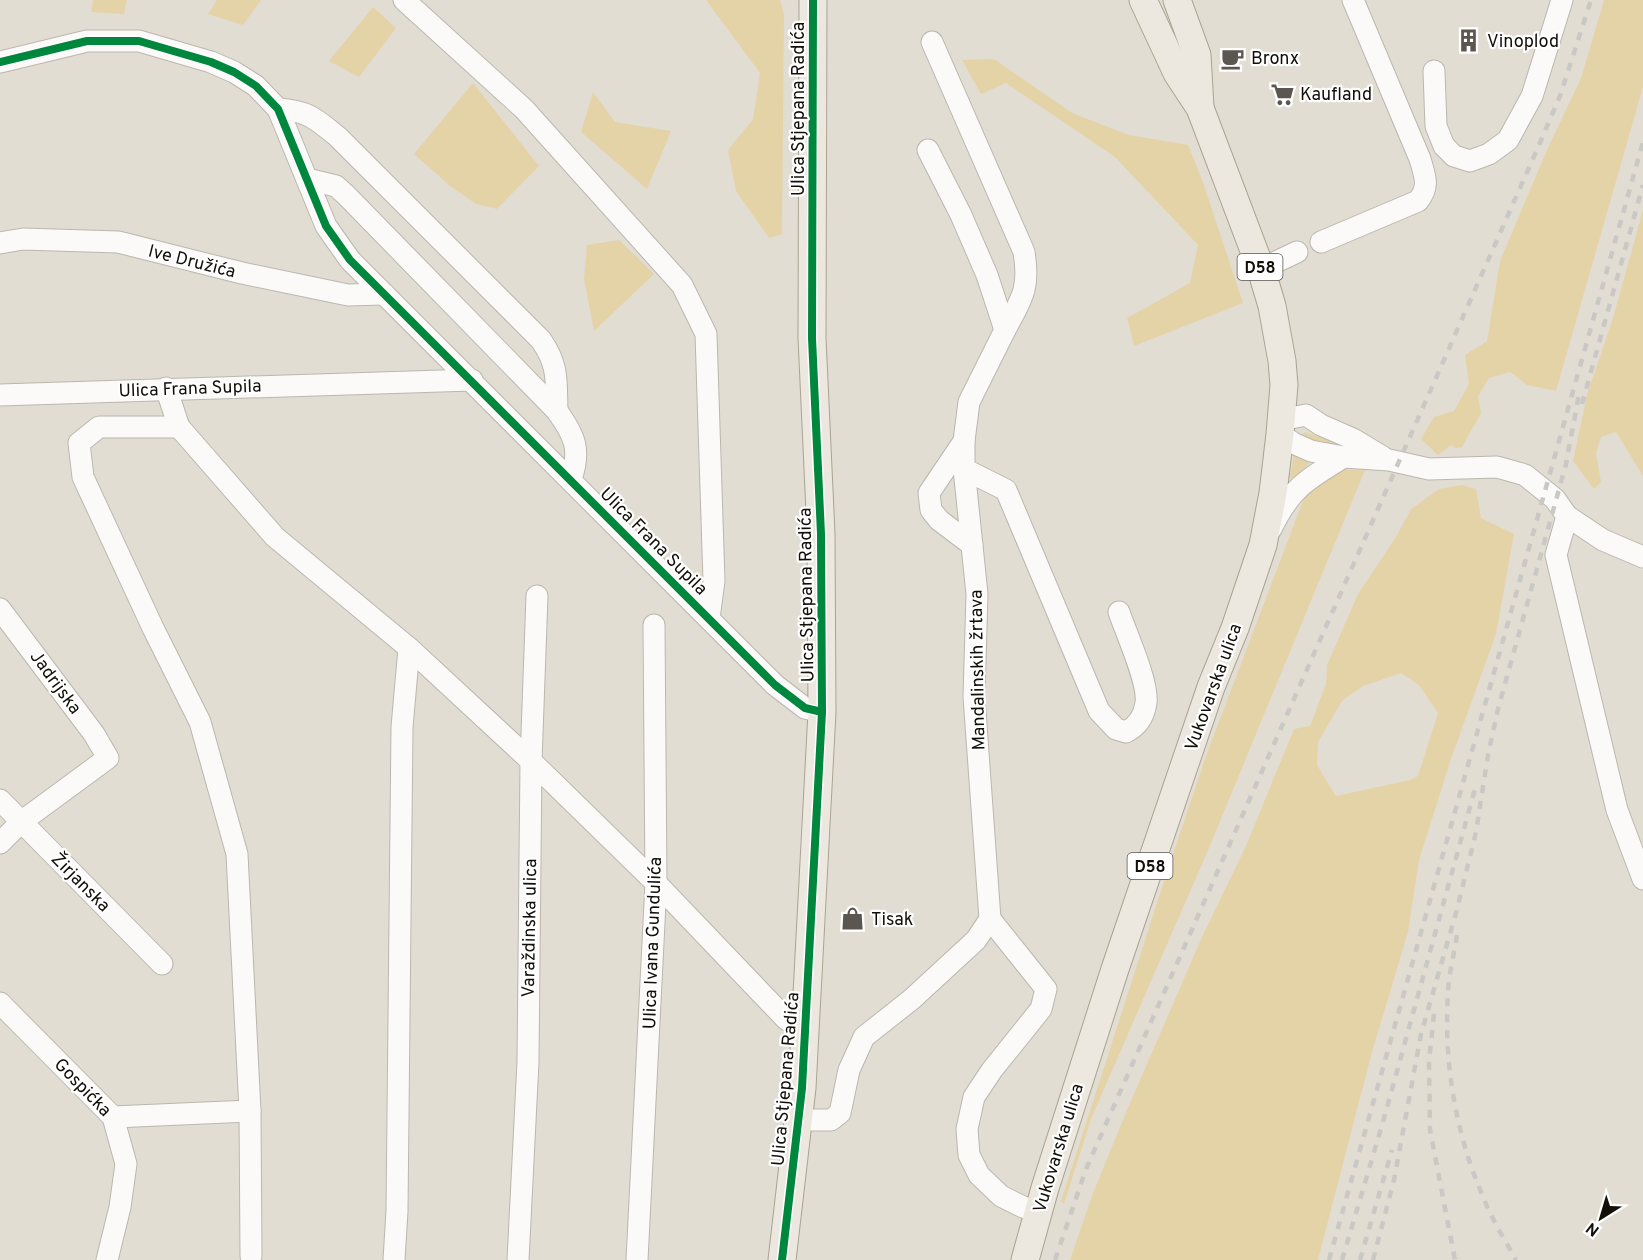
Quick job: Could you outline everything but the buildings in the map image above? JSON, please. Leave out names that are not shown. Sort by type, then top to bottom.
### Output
[{"type":"main road","name":"Ulica Stjepana Radića","points":[[782,1260],[800,1120],[822,712],[821,534],[812,338],[813,0]]},
{"type":"main road","name":"Vukovarska ulica","points":[[1025,1260],[1038,1212],[1145,880],[1211,687],[1235,628],[1263,545],[1273,493],[1280,428],[1284,385],[1282,361],[1272,306],[1261,269],[1200,108],[1177,73],[1143,0]]},
{"type":"main road","name":"Vukovarska ulica","points":[[1177,0],[1197,55],[1200,108]]},
{"type":"street","points":[[404,0],[524,109],[682,285],[687,294],[706,334],[714,581],[709,618]]},
{"type":"street","points":[[1321,242],[1344,223],[1418,201],[1425,193],[1426,179],[1420,159],[1353,0]]},
{"type":"street","points":[[1434,71],[1436,126],[1444,146],[1454,156],[1470,161],[1489,154],[1508,140],[1532,96],[1562,0]]},
{"type":"street","points":[[0,62],[87,41],[138,41],[211,62],[234,72],[256,86],[278,109],[326,226],[350,260],[472,380]]},
{"type":"street","name":"Mandalinskih žrtava","points":[[932,42],[1024,252],[1028,275],[1023,297],[969,402],[964,441],[964,469],[977,594],[974,697],[990,919]]},
{"type":"street","points":[[278,109],[299,110],[317,120],[338,137],[541,340],[551,355],[556,372],[557,411]]},
{"type":"street","points":[[928,150],[962,215],[987,275],[1005,330]]},
{"type":"street","points":[[307,179],[336,186],[346,195],[557,411],[571,431],[576,452],[576,465],[571,480]]},
{"type":"street","name":"Ive Družića","points":[[0,243],[23,239],[118,242],[242,273],[348,295],[384,294]]},
{"type":"street","points":[[1261,269],[1297,252]]},
{"type":"street","name":"Ulica Frana Supila","points":[[0,395],[472,380],[782,690],[805,708],[822,712]]},
{"type":"street","points":[[166,388],[179,427],[275,537],[409,648],[531,761],[656,883],[786,1019],[806,1032]]},
{"type":"street","points":[[1389,460],[1306,415],[1291,418],[1280,428],[1293,443],[1311,451],[1344,457],[1389,460],[1429,469],[1497,467],[1525,475],[1555,499],[1567,516],[1603,540],[1643,557]]},
{"type":"street","points":[[179,427],[99,427],[79,443],[83,477],[153,628],[200,722],[237,854],[250,1111],[252,1256]]},
{"type":"street","points":[[964,441],[929,493],[931,510],[939,520],[972,544]]},
{"type":"street","points":[[1263,545],[1275,519],[1296,488],[1344,457]]},
{"type":"street","points":[[964,469],[1006,490],[1099,711],[1116,729],[1126,732],[1134,728],[1142,717],[1147,701],[1142,679],[1119,612]]},
{"type":"street","points":[[1567,516],[1556,555],[1617,810],[1643,879]]},
{"type":"street","name":"Varaždinska ulica","points":[[518,1260],[528,1062],[531,761],[537,596]]},
{"type":"street","name":"Jadrijska","points":[[0,609],[94,734],[108,758],[21,822]]},
{"type":"street","name":"Ulica Ivana Gundulića","points":[[637,1260],[656,883],[654,625]]},
{"type":"street","points":[[394,1260],[397,1211],[402,727],[409,648]]},
{"type":"street","name":"Žirjanska","points":[[0,800],[162,964]]},
{"type":"street","points":[[0,843],[21,822]]},
{"type":"street","points":[[800,1120],[831,1120],[840,1113],[849,1070],[864,1037],[912,999],[976,940],[990,919],[1046,989],[1041,1009],[992,1070],[974,1097],[967,1129],[969,1155],[979,1175],[1001,1196],[1038,1212]]},
{"type":"street","name":"Gospićka","points":[[0,1003],[113,1117],[126,1164],[120,1207],[107,1260]]},
{"type":"street","points":[[113,1117],[250,1111]]},
{"type":"shaded area","points":[[93,0],[127,0],[124,14],[91,12]]},
{"type":"shaded area","points":[[217,0],[261,0],[243,25],[208,14]]},
{"type":"shaded area","points":[[706,0],[780,0],[784,14],[782,234],[769,238],[736,191],[728,150],[753,119],[760,73]]},
{"type":"shaded area","points":[[1604,0],[1643,0],[1643,87],[1556,391],[1527,385],[1510,372],[1489,378],[1478,396],[1481,413],[1462,447],[1456,448],[1451,445],[1438,455],[1421,439],[1434,417],[1454,411],[1469,384],[1465,355],[1487,341],[1500,261],[1546,152],[1581,78]]},
{"type":"shaded area","points":[[373,7],[396,28],[359,77],[329,61]]},
{"type":"shaded area","points":[[994,59],[1072,113],[1129,135],[1188,145],[1203,182],[1243,303],[1134,346],[1127,318],[1190,283],[1198,245],[1115,157],[1006,83],[981,94],[962,60]]},
{"type":"shaded area","points":[[473,83],[539,166],[497,209],[476,204],[450,186],[414,154]]},
{"type":"shaded area","points":[[593,92],[615,122],[671,131],[647,189],[581,132]]},
{"type":"shaded area","points":[[1643,210],[1643,476],[1616,432],[1601,437],[1596,453],[1601,482],[1594,489],[1573,461],[1587,395],[1613,318]]},
{"type":"shaded area","points":[[619,240],[654,274],[594,331],[584,279],[587,245]]},
{"type":"shaded area","points":[[1304,432],[1338,442],[1344,449],[1324,446],[1302,436]]},
{"type":"shaded area","points":[[1294,453],[1312,460],[1296,479],[1290,478]]},
{"type":"shaded area","points":[[1338,469],[1365,470],[1209,848],[1091,1119],[1064,1204],[1061,1201],[1206,756],[1304,498],[1317,481]]},
{"type":"shaded area","points":[[1462,485],[1476,489],[1481,518],[1514,534],[1496,634],[1451,759],[1419,860],[1408,932],[1372,1052],[1318,1260],[1070,1260],[1093,1193],[1127,1110],[1202,937],[1245,848],[1294,729],[1310,726],[1326,684],[1327,665],[1358,594],[1396,537],[1411,509],[1439,489]],"holes":[[[1401,673],[1419,685],[1438,713],[1418,776],[1410,780],[1336,796],[1317,765],[1318,742],[1342,701],[1363,686]]]},
{"type":"railway","points":[[1055,1260],[1086,1169],[1560,96],[1591,0]]},
{"type":"railway","points":[[1329,1260],[1643,142]]},
{"type":"railway","points":[[1582,404],[1643,185]]},
{"type":"railway","points":[[1373,1260],[1394,1180],[1421,1034],[1456,913],[1476,832],[1498,709],[1566,464],[1579,394]]},
{"type":"railway","points":[[1342,1260],[1383,1122],[1475,789]]},
{"type":"railway","points":[[1457,935],[1449,980],[1447,1008],[1447,1036],[1453,1092],[1458,1119],[1474,1173],[1491,1215],[1516,1260]]},
{"type":"railway","points":[[1434,1014],[1429,1061],[1430,1130],[1455,1260]]},
{"type":"railway","points":[[1360,1260],[1392,1150]]},
{"type":"cycle path","points":[[782,1260],[802,1088],[822,712],[821,534],[812,338],[813,0]]},
{"type":"cycle path","points":[[0,62],[87,41],[139,41],[211,62],[234,72],[256,86],[278,109],[326,226],[350,260],[775,685],[805,708],[822,712]]},
{"type":"place","name":"Vinoplod","points":[[1469,41]]},
{"type":"place","name":"Bronx","points":[[1233,58]]},
{"type":"place","name":"Kaufland","points":[[1282,94]]},
{"type":"place","name":"Tisak","points":[[853,919]]}]
